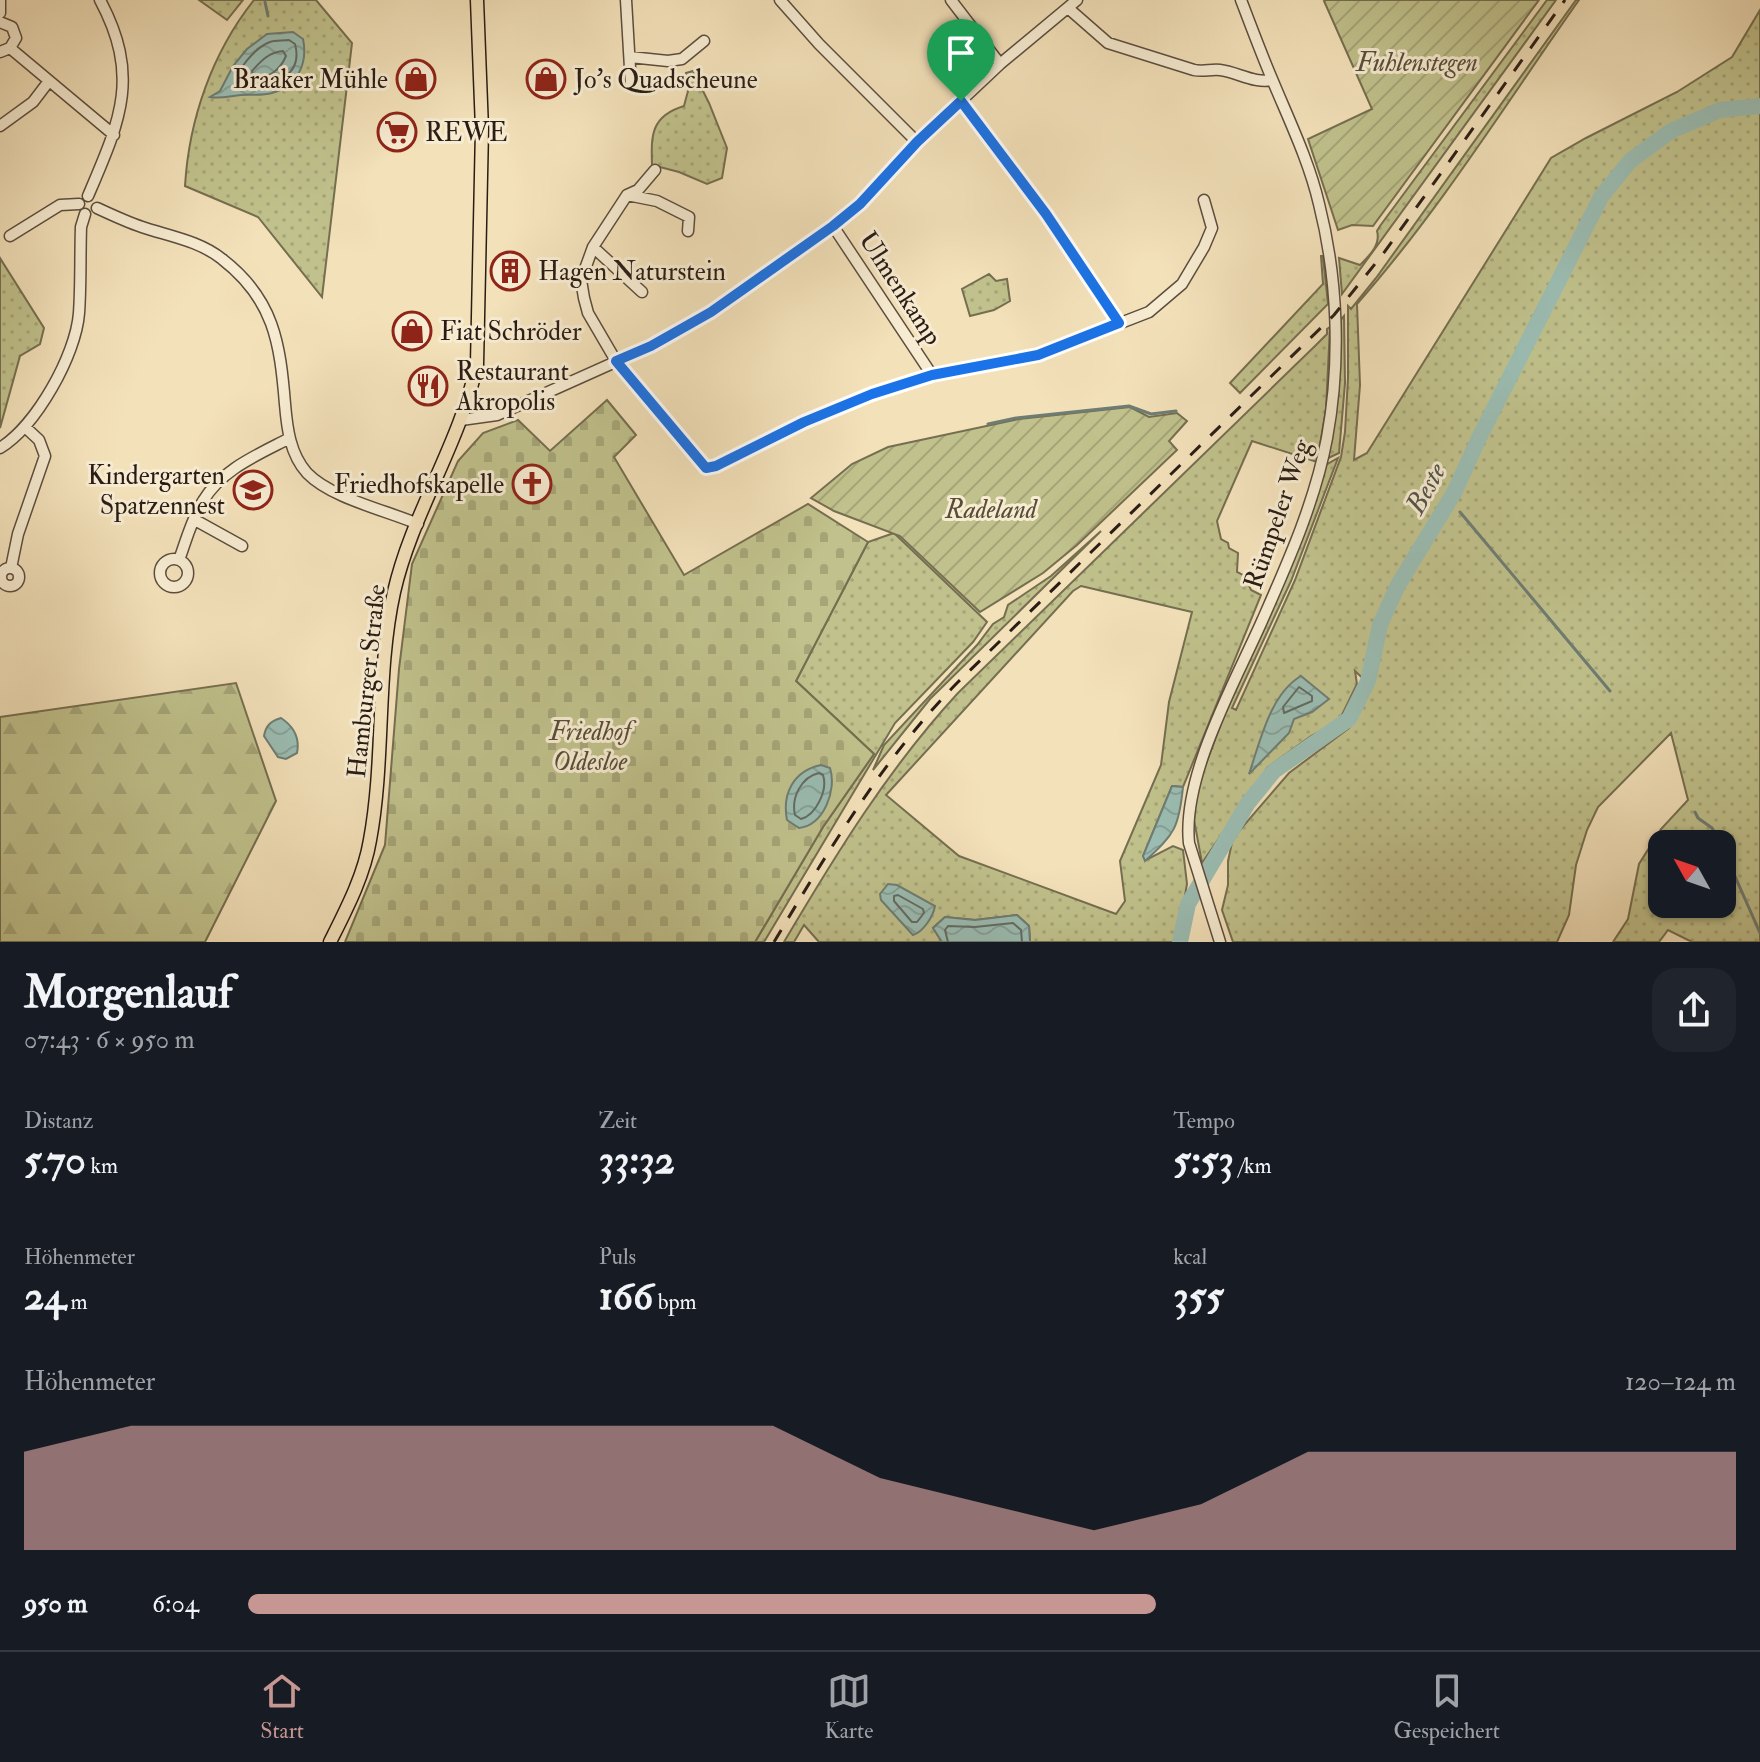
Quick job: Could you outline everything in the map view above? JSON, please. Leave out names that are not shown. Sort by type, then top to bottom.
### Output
[{"type":"main road","name":"Hamburger Straße","points":[[330,942],[361,873],[370,842],[395,591],[418,524],[471,394],[479,340],[482,129],[477,0]]},
{"type":"street","points":[[0,0],[0,22],[8,24],[16,38],[5,50],[49,81],[114,135]]},
{"type":"street","points":[[97,208],[91,214],[80,210],[114,135],[122,106],[124,77],[121,47],[100,0]]},
{"type":"street","points":[[626,0],[631,85]]},
{"type":"street","points":[[780,0],[819,44],[917,142]]},
{"type":"street","points":[[951,0],[1000,64]]},
{"type":"street","points":[[461,420],[497,415],[651,346],[711,312],[860,204],[917,142],[1000,64],[1077,0]]},
{"type":"street","name":"Rümpeler Weg","points":[[1220,942],[1192,853],[1188,828],[1193,785],[1300,532],[1321,465],[1330,416],[1335,344],[1334,308],[1323,220],[1315,189],[1241,0]]},
{"type":"street","points":[[1068,8],[1108,43],[1194,70],[1205,72],[1217,69],[1263,81],[1272,80]]},
{"type":"street","points":[[630,57],[668,61],[682,59],[704,41]]},
{"type":"street","points":[[0,108],[4,123],[33,102],[49,81]]},
{"type":"street","points":[[961,101],[1046,214],[1119,323]]},
{"type":"street","points":[[655,170],[638,190],[627,195],[593,247],[581,280],[584,298],[588,313],[616,361],[706,468],[716,466],[834,408],[932,375],[1038,355],[1149,312],[1182,284],[1194,266],[1212,228],[1204,200]]},
{"type":"street","points":[[627,195],[657,201],[689,217],[688,231]]},
{"type":"street","points":[[10,236],[60,205],[96,200],[97,208]]},
{"type":"street","points":[[97,208],[210,252],[226,263],[257,294],[272,319],[280,351],[288,439],[306,471],[326,488],[418,524]]},
{"type":"street","points":[[0,448],[33,417],[68,356],[79,315],[81,227],[85,214]]},
{"type":"street","name":"Ulmenkamp","points":[[833,226],[932,375]]},
{"type":"street","points":[[593,247],[642,292]]},
{"type":"street","points":[[11,568],[18,534],[45,456],[39,440],[25,427]]},
{"type":"street","points":[[179,560],[202,502],[219,480],[242,463],[288,439]]},
{"type":"street","points":[[195,520],[242,546]]},
{"type":"green space","points":[[199,0],[243,0],[227,20]]},
{"type":"green space","points":[[254,0],[316,0],[352,43],[322,297],[258,217],[185,186],[192,136],[205,88],[226,42]]},
{"type":"green space","name":"Fuhlenstegen","points":[[1326,0],[1539,0],[1373,226],[1352,225],[1338,230],[1308,139],[1372,109]]},
{"type":"green space","points":[[1547,0],[1556,0],[1342,294],[1339,258],[1360,265],[1370,254],[1376,246],[1380,226]]},
{"type":"green space","points":[[1576,0],[1579,0],[1445,193],[1357,304],[1360,385],[1354,460],[1367,453],[1551,158],[1677,92],[1732,57],[1760,10],[1760,942],[1692,942],[1668,930],[1659,942],[1613,942],[1628,919],[1639,864],[1648,850],[1648,918],[1736,918],[1736,830],[1660,830],[1688,800],[1671,733],[1598,807],[1576,865],[1569,915],[1557,942],[1233,942],[1222,910],[1233,838],[1289,773],[1349,728],[1372,687],[1355,671],[1357,684],[1339,721],[1311,736],[1268,767],[1202,863],[1194,820],[1197,788],[1225,713],[1294,559],[1324,466],[1338,458],[1291,581],[1232,708],[1236,710],[1295,580],[1341,457],[1348,378],[1348,306],[1351,309]]},
{"type":"green space","points":[[693,71],[727,148],[722,178],[707,184],[652,165],[655,128],[665,115],[684,106],[688,91],[686,73]]},
{"type":"green space","points":[[1321,256],[1328,304],[1240,393],[1230,383],[1323,284]]},
{"type":"green space","points":[[0,258],[44,328],[40,344],[20,356],[0,428]]},
{"type":"green space","points":[[989,274],[996,281],[1007,279],[1010,301],[994,310],[970,316],[962,289]]},
{"type":"green space","points":[[1344,316],[1345,383],[1339,453],[1326,459],[1338,323]]},
{"type":"green space","points":[[1330,327],[1326,409],[1317,462],[1252,441],[1217,521],[1221,539],[1238,553],[1237,572],[1245,576],[1251,590],[1261,595],[1183,787],[1172,786],[1143,856],[1146,860],[1173,846],[1183,850],[1187,884],[1177,942],[1030,942],[1029,926],[1017,915],[975,920],[945,917],[933,928],[942,942],[819,942],[804,925],[794,942],[784,942],[886,782],[958,693],[1316,345],[1327,334]],"holes":[[[1081,586],[1192,612],[1169,702],[1161,765],[1120,861],[1125,901],[1116,914],[959,856],[886,795],[1073,591]]]},
{"type":"green space","name":"Friedhof Oldesloe","points":[[607,400],[636,435],[614,457],[684,575],[808,504],[868,542],[796,681],[874,754],[823,827],[755,942],[345,942],[385,845],[399,669],[412,564],[458,461],[483,433],[518,420],[550,451]]},
{"type":"green space","name":"Radeland","points":[[1130,407],[1149,417],[1177,413],[1187,421],[1169,441],[1177,450],[1043,573],[980,612],[900,536],[834,511],[811,498],[852,464],[888,447],[1019,419]]},
{"type":"green space","points":[[1101,531],[930,699],[873,770],[884,745],[993,624],[1004,617],[1008,605],[1051,576]]},
{"type":"green space","points":[[894,533],[987,622],[973,642],[895,723],[764,942],[755,942],[823,827],[874,754],[796,681],[868,542]]},
{"type":"green space","points":[[236,683],[276,801],[205,942],[0,942],[0,717]]},
{"type":"water","points":[[293,32],[303,39],[304,57],[299,72],[289,85],[268,94],[210,97],[220,91],[233,66],[247,49],[267,34]]},
{"type":"water","points":[[1301,676],[1329,699],[1312,712],[1294,719],[1289,733],[1249,774],[1274,706],[1290,684]]},
{"type":"water","points":[[281,718],[292,729],[297,742],[297,753],[286,759],[278,757],[264,736],[270,724]]},
{"type":"water","points":[[821,765],[830,768],[830,796],[822,813],[808,825],[799,828],[787,820],[788,793],[803,772]]},
{"type":"water","points":[[1172,786],[1183,787],[1177,821],[1163,844],[1145,861],[1143,856]]},
{"type":"water","points":[[888,884],[897,885],[935,906],[927,924],[917,933],[913,935],[881,900],[880,894]]},
{"type":"water","points":[[1017,915],[1029,926],[1030,942],[942,942],[933,928],[945,917],[975,920]]},
{"type":"waterway","points":[[265,2],[268,16]]},
{"type":"waterway","name":"Beste","points":[[1180,942],[1188,904],[1248,803],[1274,771],[1349,719],[1368,681],[1380,625],[1398,585],[1454,493],[1601,197],[1630,161],[1671,131],[1720,110],[1760,106]]},
{"type":"waterway","points":[[988,424],[1016,418],[1129,406],[1151,414],[1176,411]]},
{"type":"waterway","points":[[1460,512],[1610,691]]},
{"type":"waterway","points":[[1695,812],[1713,830]]},
{"type":"waterway","points":[[1736,879],[1760,933]]},
{"type":"railway","points":[[774,942],[858,807],[930,712],[1334,315],[1383,254],[1565,0]]},
{"type":"place","name":"Braaker Mühle","points":[[416,79]]},
{"type":"place","name":"Jo's Quadscheune","points":[[546,79]]},
{"type":"place","name":"REWE","points":[[397,132]]},
{"type":"place","name":"Hagen Naturstein","points":[[510,271]]},
{"type":"place","name":"Fiat Schröder","points":[[412,331]]},
{"type":"place","name":"Restaurant Akropolis","points":[[428,386]]},
{"type":"place","name":"Friedhofskapelle","points":[[532,484]]},
{"type":"place","name":"Kindergarten Spatzennest","points":[[253,490]]},
{"type":"route","points":[[961,101],[1046,214],[1119,323],[1038,355],[932,375],[872,394],[834,408],[716,466],[706,468],[616,361],[651,346],[711,312],[833,226],[860,204],[917,142],[961,101]]}]
